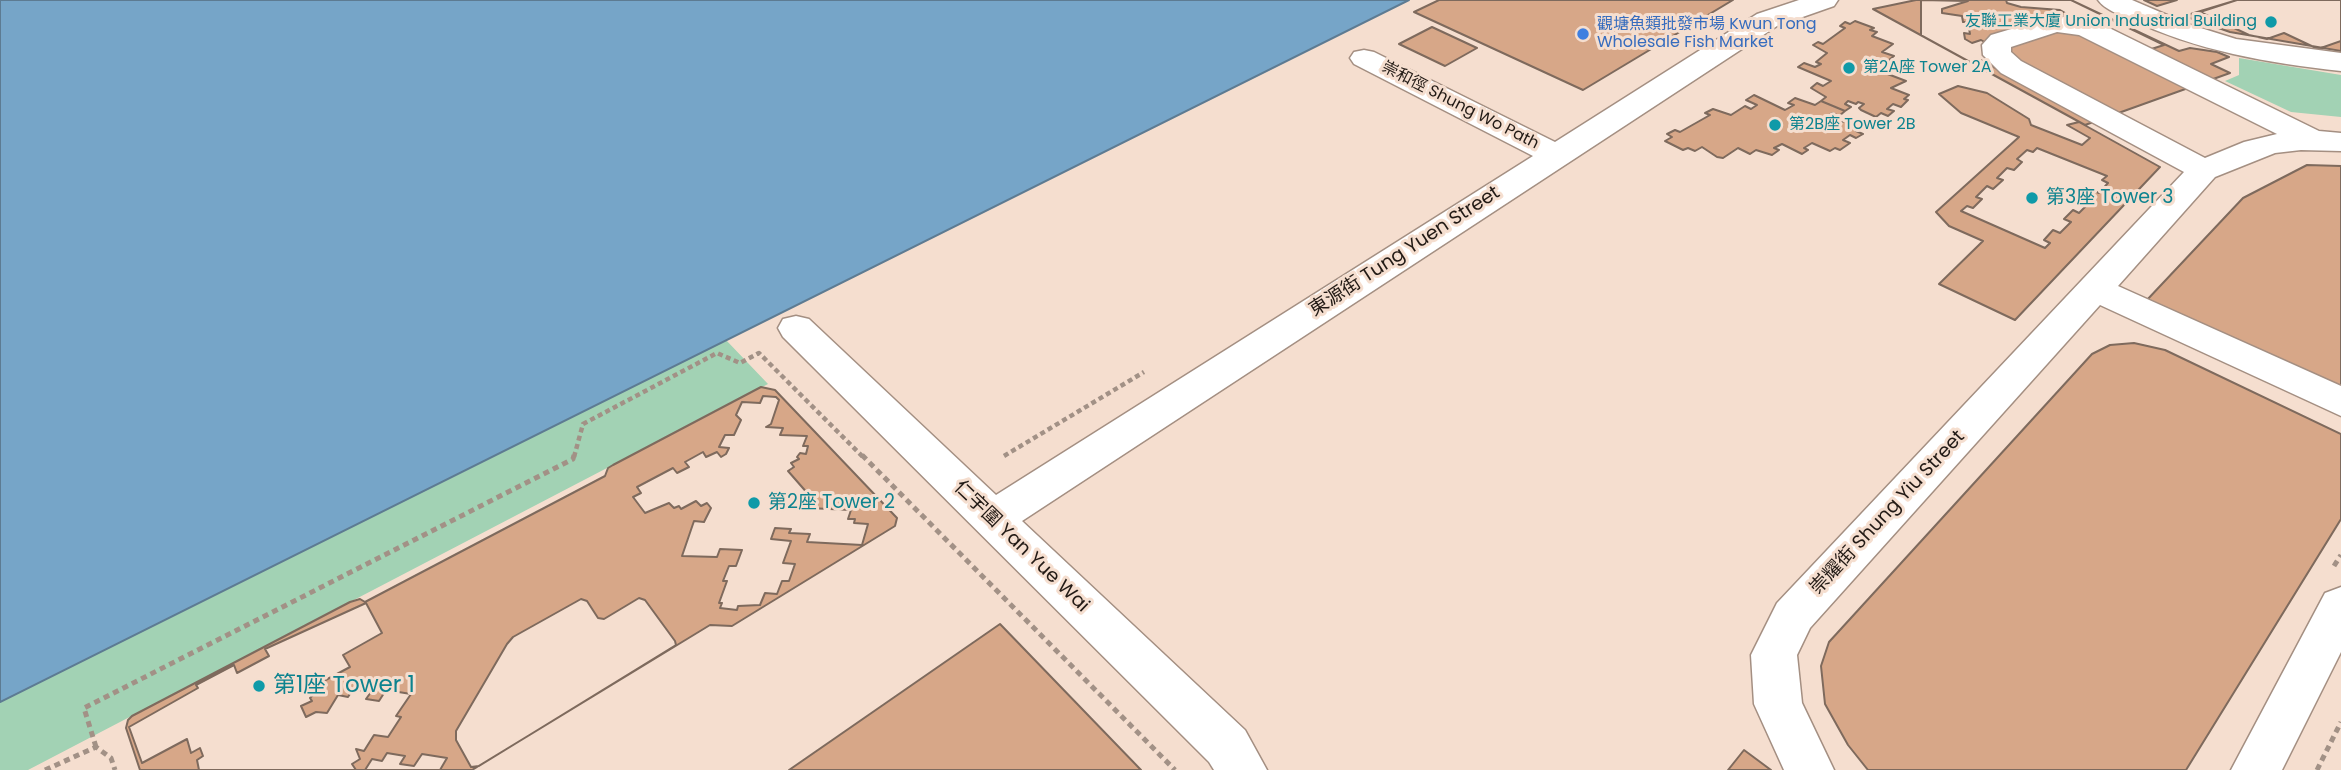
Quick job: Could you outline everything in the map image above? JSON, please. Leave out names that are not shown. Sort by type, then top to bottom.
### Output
[{"type":"street","name":"東源街 Tung Yuen Street","points":[[992,519],[1767,20],[1825,0]]},
{"type":"street","points":[[2111,0],[2149,28],[2231,46],[2341,62]]},
{"type":"street","points":[[2204,170],[2011,66],[1997,55],[1996,45],[2055,24],[2085,27],[2326,141]]},
{"type":"street","name":"崇和徑 Shung Wo Path","points":[[1364,58],[1556,155]]},
{"type":"street","name":"崇耀街 Shung Yiu Street","points":[[1809,770],[1778,704],[1774,655],[1793,616],[2204,170],[2262,145],[2284,140],[2326,141]]},
{"type":"street","points":[[2095,289],[2341,402]]},
{"type":"street","name":"仁宇圍 Yan Yue Wai","points":[[796,328],[1227,746],[1242,770]]},
{"type":"street","points":[[2256,770],[2341,606]]},
{"type":"path","points":[[115,770],[111,758],[96,747],[84,708],[573,459],[583,424],[718,353],[740,363],[759,353],[1175,770]]},
{"type":"path","points":[[2317,770],[2341,722]]},
{"type":"path","points":[[45,770],[96,747]]},
{"type":"green space","points":[[2239,58],[2341,75],[2341,117],[2291,112],[2225,81],[2239,75]]},
{"type":"green space","points":[[726,340],[768,384],[28,770],[0,770],[0,702]]},
{"type":"water","points":[[0,0],[1409,0],[0,702]]},
{"type":"building","name":"觀塘魚類批發市場 Kwun Tong Wholesale Fish Market","points":[[1439,0],[1733,0],[1583,90],[1414,12]]},
{"type":"building","points":[[1916,0],[2071,0],[2179,51],[2190,48],[2217,52],[2229,57],[2211,64],[2230,73],[2085,125],[1873,9]]},
{"type":"building","points":[[1921,0],[1968,1],[1942,9],[1942,13],[1962,16],[1963,22],[1968,22],[1970,34],[1964,33],[1965,39],[1972,43],[1981,40],[2004,53],[2004,73],[1981,60],[1971,63],[1921,35]]},
{"type":"building","points":[[2006,0],[2071,0],[2164,45],[2142,52],[2059,16],[2067,14],[2060,10],[2021,7],[2007,3]]},
{"type":"building","points":[[2144,0],[2177,0],[2157,6]]},
{"type":"building","name":"友聯工業大廈 Union Industrial Building","points":[[2237,0],[2341,0],[2341,51],[2230,32],[2184,16]]},
{"type":"building","name":"友聯工業大廈 Union Industrial Building","points":[[2237,0],[2341,0],[2341,41],[2318,49],[2284,33],[2267,39],[2249,35],[2200,12]]},
{"type":"building","name":"第2A座 Tower 2A","points":[[1855,21],[1874,28],[1870,30],[1877,32],[1872,36],[1893,44],[1882,52],[1894,56],[1889,60],[1900,67],[1885,73],[1906,81],[1891,88],[1909,95],[1904,99],[1908,100],[1901,107],[1893,104],[1887,109],[1894,111],[1888,116],[1881,113],[1876,117],[1861,110],[1859,108],[1864,104],[1858,102],[1856,104],[1848,101],[1845,104],[1851,107],[1845,111],[1821,101],[1826,97],[1811,88],[1817,83],[1823,86],[1831,81],[1798,67],[1804,63],[1815,67],[1821,64],[1816,62],[1827,53],[1813,45],[1818,42],[1823,44],[1845,28],[1840,26],[1845,22],[1850,24]]},
{"type":"building","points":[[1432,27],[1477,48],[1445,66],[1399,44]]},
{"type":"building","points":[[1958,86],[1987,93],[2029,119],[2031,125],[2082,145],[2090,138],[2067,125],[2079,122],[2160,167],[2015,320],[1939,284],[1983,241],[1949,226],[1936,212],[2019,137],[1961,113],[1939,94]]},
{"type":"building","name":"第2B座 Tower 2B","points":[[1754,95],[1785,110],[1794,105],[1788,103],[1795,98],[1815,105],[1821,101],[1845,111],[1839,116],[1832,113],[1828,116],[1835,119],[1832,121],[1837,124],[1847,120],[1862,127],[1856,131],[1863,134],[1856,138],[1850,135],[1843,140],[1850,143],[1840,150],[1835,148],[1830,151],[1812,143],[1804,148],[1808,150],[1802,154],[1782,144],[1774,148],[1779,150],[1772,155],[1756,150],[1750,154],[1738,148],[1723,158],[1702,147],[1695,151],[1688,148],[1683,150],[1665,141],[1672,137],[1667,134],[1675,130],[1680,132],[1710,115],[1705,113],[1713,109],[1731,115],[1745,106],[1751,109],[1757,105],[1746,100]]},
{"type":"building","name":"第3座 Tower 3","points":[[2037,148],[2107,176],[2102,180],[2108,183],[2099,193],[2092,190],[2084,199],[2090,202],[2079,213],[2073,210],[2064,219],[2071,222],[2060,233],[2053,230],[2044,240],[2050,243],[2045,248],[1961,211],[1967,206],[1973,208],[1982,199],[1976,197],[1987,186],[1993,189],[2003,180],[1997,178],[2007,168],[2014,170],[2022,162],[2017,159],[2027,150],[2033,152]]},
{"type":"building","points":[[2307,165],[2341,166],[2341,388],[2146,301],[2243,198]]},
{"type":"building","points":[[2134,343],[2165,350],[2341,434],[2341,519],[2186,770],[1868,770],[1848,745],[1825,704],[1821,666],[1829,642],[2092,354],[2110,345]]},
{"type":"building","points":[[761,387],[775,390],[897,518],[895,526],[732,626],[710,625],[472,770],[140,770],[126,728],[132,716],[350,602],[360,599],[365,602],[605,476],[608,468],[613,465]]},
{"type":"building","name":"第2座 Tower 2","points":[[763,396],[776,397],[779,400],[771,424],[766,427],[783,428],[780,435],[807,436],[803,446],[808,446],[806,454],[800,453],[797,457],[799,459],[791,463],[794,467],[788,471],[809,495],[806,497],[811,503],[808,508],[851,510],[848,519],[855,519],[854,523],[868,524],[862,545],[807,542],[810,534],[789,533],[791,529],[775,528],[771,539],[791,541],[783,563],[795,564],[789,581],[782,581],[777,594],[765,593],[760,605],[738,606],[737,610],[720,608],[722,603],[719,603],[727,581],[723,581],[729,566],[736,566],[742,550],[720,549],[717,557],[682,556],[694,521],[704,522],[711,508],[707,503],[701,506],[696,501],[681,509],[679,506],[674,508],[669,503],[645,513],[633,497],[641,493],[637,487],[673,468],[677,473],[689,467],[685,462],[703,452],[706,457],[717,452],[721,457],[726,454],[729,448],[719,447],[725,435],[734,435],[741,420],[736,415],[742,402],[760,403]]},
{"type":"building","points":[[639,598],[645,600],[676,645],[479,766],[471,767],[456,740],[456,731],[513,637],[581,599],[587,601],[598,618],[604,619]]},
{"type":"building","name":"第1座 Tower 1","points":[[366,603],[382,633],[343,655],[350,667],[320,683],[321,687],[310,698],[312,701],[301,706],[306,717],[316,712],[327,713],[338,695],[348,697],[353,689],[371,692],[366,699],[379,701],[386,690],[411,694],[396,716],[401,717],[388,737],[374,735],[364,751],[356,749],[360,759],[352,764],[356,770],[199,770],[197,760],[203,756],[200,748],[191,753],[187,739],[142,763],[129,727],[234,665],[237,673],[269,656],[265,649]]},
{"type":"building","points":[[1000,624],[1141,770],[789,770]]},
{"type":"building","points":[[1744,750],[1771,770],[1728,770]]},
{"type":"building","name":"第1座 Tower 1","points":[[387,753],[405,756],[400,764],[414,766],[422,754],[447,758],[440,770],[365,770],[372,759],[382,761]]},
{"type":"place","name":"友聯工業大廈 Union Industrial Building","points":[[2271,22]]},
{"type":"place","name":"觀塘魚類批發市場 Kwun Tong Wholesale Fish Market","points":[[1583,34]]},
{"type":"place","name":"第2A座 Tower 2A","points":[[1849,68]]},
{"type":"place","name":"第2B座 Tower 2B","points":[[1775,125]]},
{"type":"place","name":"第3座 Tower 3","points":[[2032,198]]},
{"type":"place","name":"第2座 Tower 2","points":[[754,503]]},
{"type":"place","name":"第1座 Tower 1","points":[[259,686]]}]
